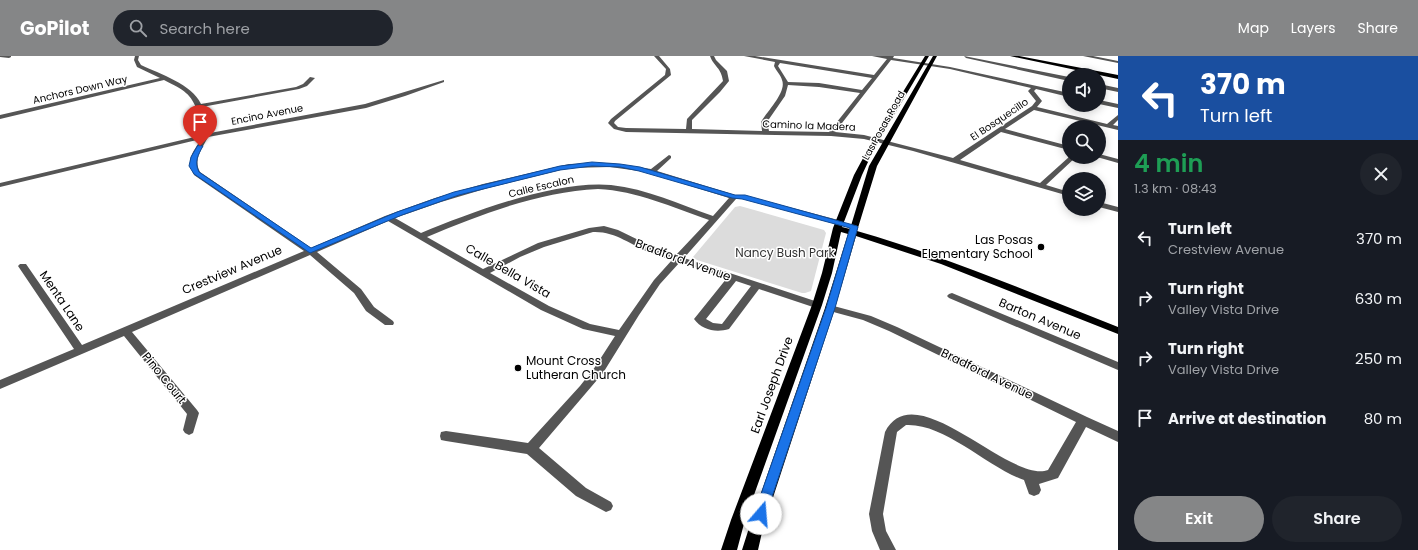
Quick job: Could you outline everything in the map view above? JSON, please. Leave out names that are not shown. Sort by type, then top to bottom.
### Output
[{"type":"main road","name":"Las Posas Road","points":[[838,225],[858,175],[927,56]]},
{"type":"main road","name":"Las Posas Road","points":[[854,230],[873,166],[885,142],[935,56]]},
{"type":"main road","points":[[1012,56],[1069,68]]},
{"type":"main road","points":[[1106,75],[1118,77]]},
{"type":"main road","points":[[838,225],[936,258],[1118,331]]},
{"type":"main road","name":"Earl Joseph Drive","points":[[729,550],[738,520],[817,305],[827,272],[838,225]]},
{"type":"main road","points":[[750,550],[758,520],[830,308],[854,230]]},
{"type":"main road","points":[[854,230],[934,251],[1118,324]]},
{"type":"street","points":[[0,56],[9,57]]},
{"type":"street","points":[[137,56],[136,60],[139,66],[189,92],[195,97],[208,124],[206,136],[194,157],[193,166],[197,173],[310,251],[358,291],[370,309],[389,323]]},
{"type":"street","name":"Camino la Madera","points":[[656,56],[668,69],[668,75],[613,120],[611,124],[613,127],[626,130],[851,135],[877,140],[954,160],[1062,192]]},
{"type":"street","points":[[690,131],[688,125],[689,120],[726,81],[724,71],[713,60],[712,56]]},
{"type":"street","points":[[746,56],[875,77]]},
{"type":"street","points":[[874,56],[891,57],[930,64],[1062,94]]},
{"type":"street","points":[[1085,56],[1118,62]]},
{"type":"street","points":[[831,134],[891,57]]},
{"type":"street","points":[[966,57],[1062,78]]},
{"type":"street","points":[[766,133],[764,122],[781,97],[786,83],[776,66],[778,61]]},
{"type":"street","points":[[199,106],[297,88],[305,85],[312,78]]},
{"type":"street","name":"Anchors Down Way","points":[[0,117],[164,79]]},
{"type":"street","name":"Encino Avenue","points":[[0,185],[206,136],[366,106],[442,81]]},
{"type":"street","points":[[786,83],[827,86],[864,92]]},
{"type":"street","points":[[1106,87],[1118,90]]},
{"type":"street","name":"El Bosquecillo","points":[[954,160],[1033,108],[1039,101],[1031,91],[1034,88]]},
{"type":"street","points":[[1106,103],[1118,106]]},
{"type":"street","points":[[1033,108],[1118,128]]},
{"type":"street","points":[[1108,126],[1118,117]]},
{"type":"street","points":[[1000,130],[1062,146]]},
{"type":"street","points":[[651,172],[669,157]]},
{"type":"street","points":[[1106,158],[1118,161]]},
{"type":"street","points":[[1041,186],[1065,164]]},
{"type":"street","name":"Crestview Avenue","points":[[0,385],[388,218],[465,191],[565,167],[610,165],[651,172],[734,197],[739,201],[838,225]]},
{"type":"street","name":"Calle Escalon","points":[[421,236],[484,211],[548,193],[588,186],[615,188],[635,192],[715,219]]},
{"type":"street","points":[[531,449],[584,389],[602,365],[646,296],[734,197]]},
{"type":"street","points":[[1106,206],[1118,210]]},
{"type":"street","name":"Calle Bella Vista","points":[[388,218],[567,319],[588,327],[621,334]]},
{"type":"street","name":"Bradford Avenue","points":[[484,272],[531,249],[598,229],[610,230],[641,246],[817,305]]},
{"type":"street","name":"Menta Lane","points":[[23,266],[80,350]]},
{"type":"street","points":[[734,278],[699,319],[705,325],[714,328],[725,327],[756,285]]},
{"type":"street","name":"Barton Avenue","points":[[952,296],[1118,366]]},
{"type":"street","name":"Bradford Avenue","points":[[830,308],[867,318],[893,329],[1118,437]]},
{"type":"street","name":"Pino Court","points":[[125,331],[192,413],[189,430]]},
{"type":"street","points":[[888,550],[879,531],[876,514],[892,428],[900,422],[917,420],[938,426],[1003,463],[1032,484],[1053,474],[1083,420]]},
{"type":"street","points":[[446,436],[531,449],[581,492],[606,506]]},
{"type":"green space","name":"Nancy Bush Park","points":[[740,206],[824,230],[826,233],[811,291],[802,293],[697,260],[693,257],[735,207]]},
{"type":"place","name":"Las Posas Elementary School","points":[[1041,247]]},
{"type":"place","name":"Mount Cross Lutheran Church","points":[[518,368]]},
{"type":"route","points":[[200,146],[194,157],[193,166],[197,173],[310,251],[400,213],[456,194],[560,168],[592,164],[606,164],[640,169],[734,197],[743,197],[855,227],[830,308],[761,514]]}]
